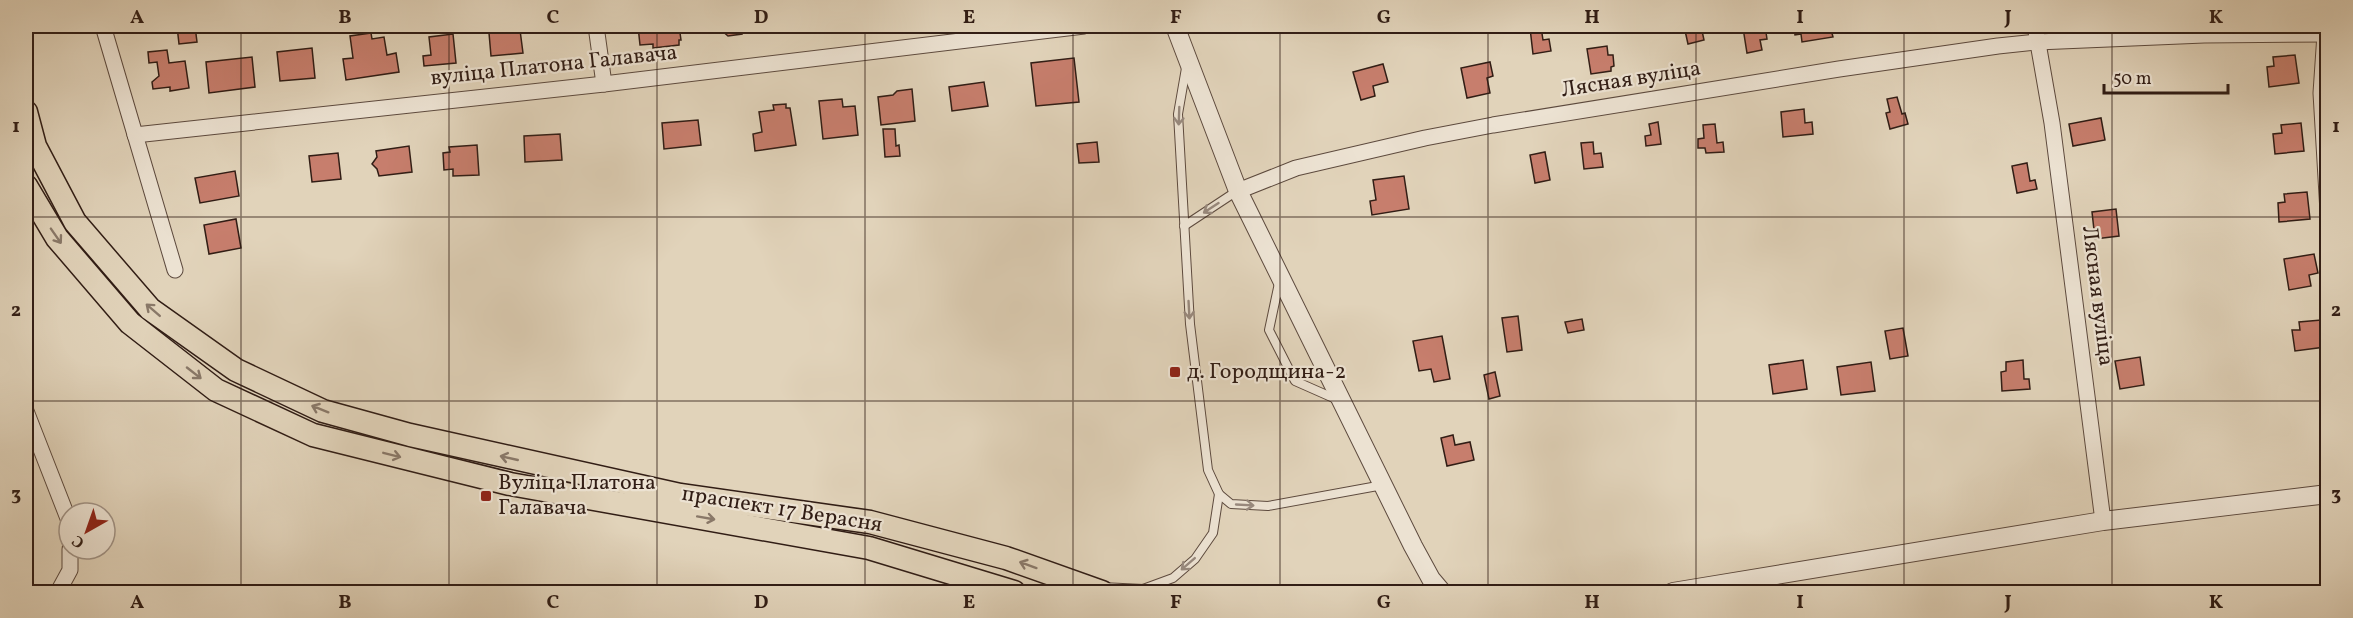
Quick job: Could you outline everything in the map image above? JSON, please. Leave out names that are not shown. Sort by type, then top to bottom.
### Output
[{"type":"main road","name":"праспект 17 Верасня","points":[[26,112],[35,146],[75,222],[150,309],[236,370],[314,406],[410,435],[668,492],[870,522],[1006,558],[1094,589]]},
{"type":"main road","name":"праспект 17 Верасня","points":[[26,186],[57,238],[130,323],[216,390],[313,435],[510,484],[869,548],[1014,592]]},
{"type":"street","points":[[103,26],[175,270]]},
{"type":"street","points":[[596,26],[604,84]]},
{"type":"street","name":"вуліца Платона Галавача","points":[[135,135],[604,84],[1084,26]]},
{"type":"street","points":[[1175,26],[1238,190],[1417,554],[1440,591]]},
{"type":"street","name":"Лясная вуліца","points":[[2035,26],[2052,123],[2103,521]]},
{"type":"street","points":[[2326,34],[2321,84],[2328,212]]},
{"type":"street","name":"Лясная вуліца","points":[[1238,190],[1296,168],[1425,138],[1493,125],[1946,53],[2037,42],[2204,35],[2326,34]]},
{"type":"street","points":[[26,411],[61,501]]},
{"type":"street","points":[[1673,592],[2103,521],[2328,494]]},
{"type":"street","points":[[58,592],[70,570],[70,561]]},
{"type":"lane","points":[[1188,58],[1178,114],[1190,324],[1208,470],[1219,494],[1231,504],[1268,506],[1383,484]]},
{"type":"lane","points":[[1184,226],[1238,190]]},
{"type":"lane","points":[[1280,275],[1269,330],[1295,381],[1342,402]]},
{"type":"lane","points":[[1094,589],[1143,589],[1173,578],[1195,559],[1213,533],[1219,494]]},
{"type":"building","points":[[177,26],[195,26],[197,42],[179,44]]},
{"type":"building","points":[[638,26],[679,26],[681,40],[679,40],[679,45],[653,48],[653,44],[640,45]]},
{"type":"building","points":[[710,26],[749,26],[749,28],[741,28],[742,34],[728,36],[721,30],[711,31]]},
{"type":"building","points":[[1684,26],[1701,26],[1704,40],[1688,44]]},
{"type":"building","points":[[1765,26],[1767,39],[1760,40],[1762,50],[1747,53],[1743,28]]},
{"type":"building","points":[[1830,26],[1833,37],[1802,42],[1801,34],[1795,35],[1794,27]]},
{"type":"building","points":[[1541,27],[1543,40],[1549,39],[1551,51],[1533,54],[1530,28]]},
{"type":"building","points":[[520,30],[523,53],[491,56],[489,33]]},
{"type":"building","points":[[371,33],[372,39],[384,37],[387,55],[396,53],[399,72],[346,80],[343,59],[353,58],[350,36]]},
{"type":"building","points":[[453,34],[456,63],[424,66],[423,56],[431,55],[429,37]]},
{"type":"building","points":[[1607,46],[1608,55],[1613,55],[1614,66],[1611,67],[1611,71],[1591,74],[1587,49]]},
{"type":"building","points":[[312,48],[315,78],[280,81],[277,52]]},
{"type":"building","points":[[167,50],[169,63],[185,61],[189,88],[170,91],[170,87],[153,89],[152,82],[159,76],[157,62],[149,63],[148,52]]},
{"type":"building","points":[[2295,55],[2299,83],[2269,87],[2267,67],[2274,66],[2273,57]]},
{"type":"building","points":[[252,57],[255,87],[209,93],[206,62]]},
{"type":"building","points":[[1074,58],[1079,102],[1036,106],[1031,63]]},
{"type":"building","points":[[1490,62],[1493,76],[1487,78],[1490,93],[1467,98],[1461,68]]},
{"type":"building","points":[[1383,64],[1388,82],[1373,86],[1375,96],[1361,100],[1353,72]]},
{"type":"building","points":[[984,82],[988,106],[952,111],[949,87]]},
{"type":"building","points":[[912,89],[915,121],[881,125],[878,97]]},
{"type":"building","points":[[1897,97],[1908,124],[1890,129],[1886,113],[1890,112],[1887,99]]},
{"type":"building","points":[[842,99],[843,107],[855,106],[858,135],[823,139],[819,101]]},
{"type":"building","points":[[786,104],[786,108],[790,108],[796,145],[755,151],[753,134],[762,132],[759,112],[774,110],[773,105]]},
{"type":"building","points":[[1804,109],[1805,123],[1812,122],[1813,134],[1783,137],[1781,112]]},
{"type":"building","points":[[2101,118],[2105,140],[2073,146],[2069,124]]},
{"type":"building","points":[[698,120],[701,145],[664,149],[662,123]]},
{"type":"building","points":[[1658,122],[1661,144],[1646,146],[1645,136],[1651,135],[1649,124]]},
{"type":"building","points":[[2301,123],[2304,151],[2275,154],[2273,134],[2282,133],[2281,125]]},
{"type":"building","points":[[1715,124],[1717,143],[1723,142],[1724,152],[1706,153],[1705,148],[1698,148],[1698,139],[1704,138],[1703,125]]},
{"type":"building","points":[[883,129],[895,129],[896,146],[899,145],[900,156],[885,157]]},
{"type":"building","points":[[560,134],[562,160],[525,162],[524,136]]},
{"type":"building","points":[[1097,142],[1099,162],[1079,163],[1077,144]]},
{"type":"building","points":[[1593,142],[1594,154],[1601,153],[1603,167],[1584,169],[1581,143]]},
{"type":"building","points":[[477,145],[479,175],[453,176],[453,169],[444,170],[443,153],[450,152],[449,147]]},
{"type":"building","points":[[409,146],[412,172],[379,176],[372,164],[377,157],[376,151]]},
{"type":"building","points":[[1545,152],[1550,180],[1535,183],[1530,155]]},
{"type":"building","points":[[338,153],[341,179],[312,182],[309,156]]},
{"type":"building","points":[[2027,163],[2030,181],[2035,180],[2037,189],[2017,193],[2012,166]]},
{"type":"building","points":[[235,171],[239,196],[200,203],[195,178]]},
{"type":"building","points":[[1404,176],[1409,209],[1372,215],[1370,201],[1376,200],[1373,180]]},
{"type":"building","points":[[2307,192],[2310,219],[2279,222],[2278,203],[2285,202],[2284,194]]},
{"type":"building","points":[[2116,209],[2119,236],[2095,239],[2092,212]]},
{"type":"building","points":[[236,219],[241,248],[209,254],[204,225]]},
{"type":"building","points":[[2314,254],[2318,273],[2309,275],[2311,286],[2289,290],[2284,259]]},
{"type":"building","points":[[1518,316],[1522,350],[1507,352],[1502,318]]},
{"type":"building","points":[[1582,319],[1584,330],[1568,333],[1565,322]]},
{"type":"building","points":[[2321,320],[2325,347],[2295,351],[2292,330],[2300,330],[2299,322]]},
{"type":"building","points":[[1903,328],[1908,356],[1890,359],[1885,331]]},
{"type":"building","points":[[1442,336],[1450,379],[1434,382],[1431,369],[1419,371],[1413,341]]},
{"type":"building","points":[[2140,357],[2144,385],[2120,389],[2115,361]]},
{"type":"building","points":[[1803,360],[1807,389],[1773,394],[1769,365]]},
{"type":"building","points":[[2023,360],[2024,379],[2029,379],[2030,389],[2002,391],[2001,372],[2006,371],[2006,362]]},
{"type":"building","points":[[1871,362],[1875,391],[1841,395],[1837,367]]},
{"type":"building","points":[[1495,372],[1500,396],[1489,399],[1484,375]]},
{"type":"building","points":[[1453,435],[1455,445],[1470,442],[1474,460],[1447,466],[1441,438]]},
{"type":"place","name":"д. Городщина-2","points":[[1175,372]]},
{"type":"place","name":"Вуліца Платона Галавача","points":[[486,496]]}]
